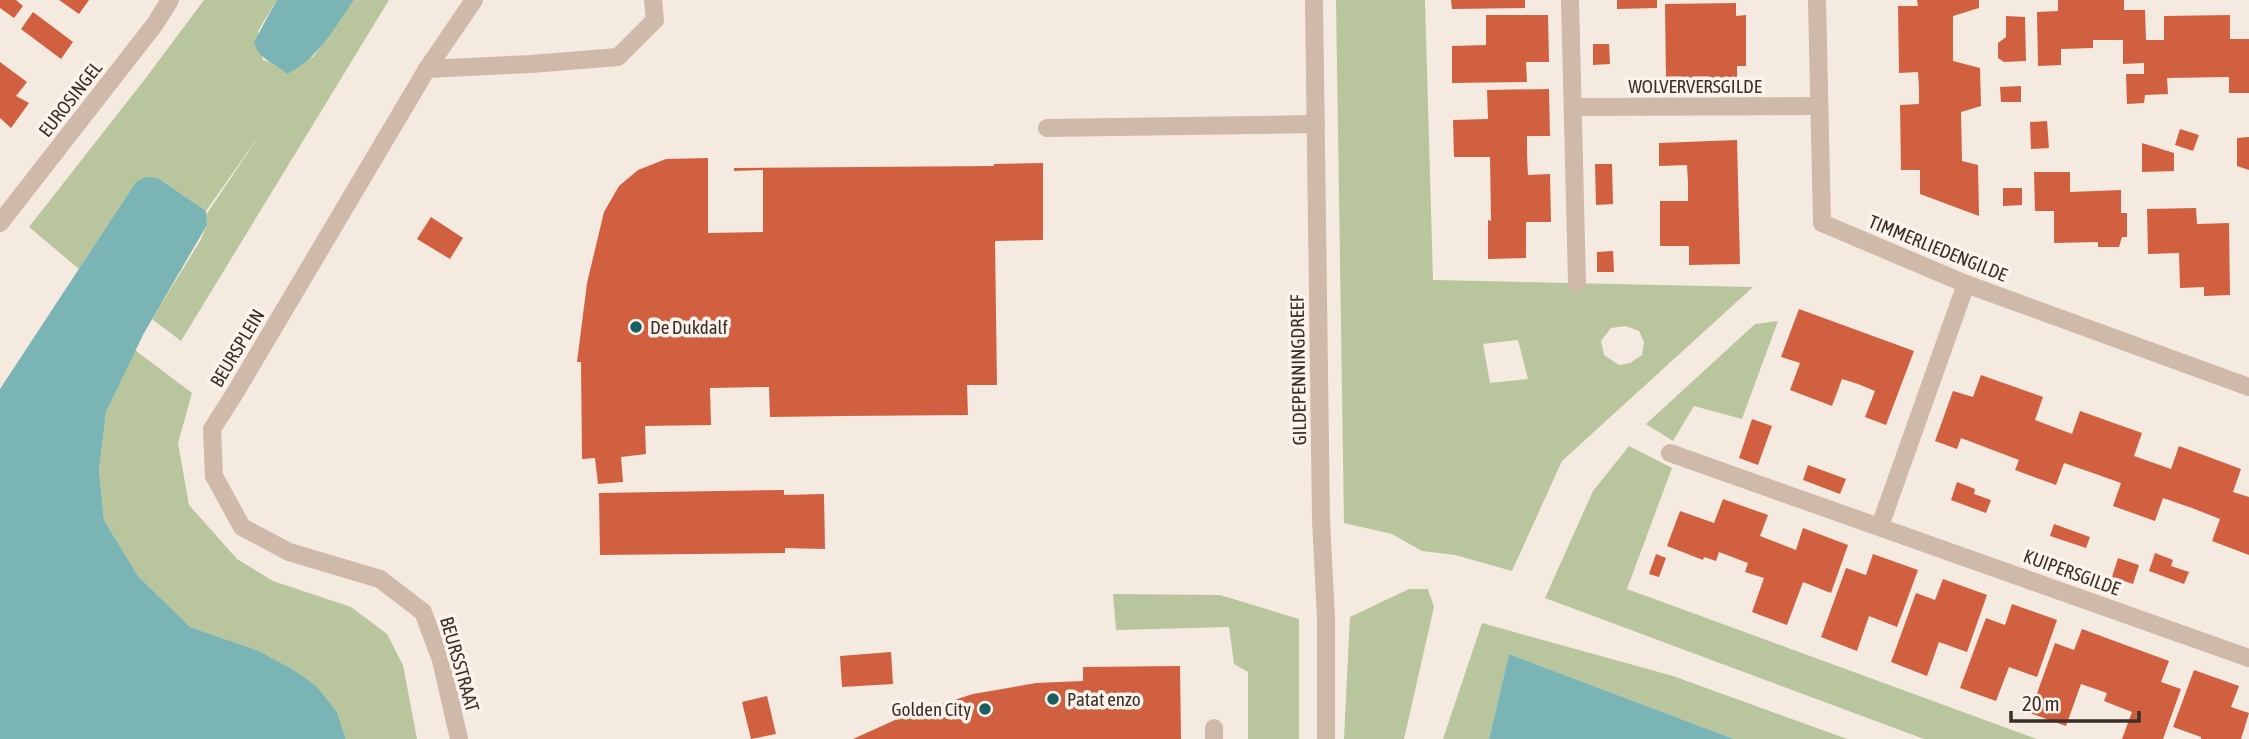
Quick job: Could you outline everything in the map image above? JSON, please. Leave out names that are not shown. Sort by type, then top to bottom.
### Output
[{"type":"street","name":"EUROSINGEL","points":[[0,223],[146,35],[170,0]]},
{"type":"street","name":"BEURSPLEIN","points":[[380,579],[289,552],[242,527],[214,476],[212,429],[427,69],[474,0]]},
{"type":"street","points":[[427,69],[618,57],[655,20],[653,0]]},
{"type":"street","name":"GILDEPENNINGDREEF","points":[[1314,0],[1326,739]]},
{"type":"street","points":[[1570,0],[1577,282]]},
{"type":"street","name":"TIMMERLIEDENGILDE","points":[[1817,0],[1822,223],[1966,284],[2249,387]]},
{"type":"street","name":"WOLVERVERSGILDE","points":[[1573,107],[1818,106]]},
{"type":"street","points":[[1047,128],[1316,124]]},
{"type":"street","points":[[1881,526],[1966,284]]},
{"type":"street","name":"KUIPERSGILDE","points":[[1670,453],[2249,658]]},
{"type":"street","name":"BEURSSTRAAT","points":[[380,579],[423,612],[440,660],[458,739]]},
{"type":"green space","points":[[204,0],[277,0],[258,31],[263,60],[278,65],[313,57],[354,0],[389,0],[181,341],[152,319],[200,241],[207,225],[206,215],[261,133],[206,211],[158,178],[136,182],[79,269],[29,227]]},
{"type":"green space","points":[[1336,0],[1425,0],[1433,280],[1753,287],[1562,461],[1512,571],[1455,555],[1422,551],[1392,534],[1344,523]],"holes":[[[1626,326],[1639,331],[1644,342],[1642,355],[1630,363],[1619,365],[1604,355],[1601,341],[1611,328]],[[1518,340],[1528,379],[1490,383],[1483,344]]]},
{"type":"green space","points":[[1778,321],[1742,419],[1694,406],[1673,441],[1646,424],[1755,324]]},
{"type":"green space","points":[[135,350],[192,393],[178,443],[189,505],[237,559],[273,581],[351,607],[387,634],[403,665],[417,739],[346,739],[337,712],[257,650],[190,627],[138,576],[104,520],[99,470],[106,412]]},
{"type":"green space","points":[[1629,446],[1672,468],[1627,589],[2037,739],[1924,739],[1545,598],[1593,491]]},
{"type":"green space","points":[[1409,589],[1428,589],[1434,607],[1404,739],[1344,739],[1350,617]]},
{"type":"green space","points":[[1113,594],[1220,595],[1299,619],[1299,739],[1248,739],[1248,672],[1234,664],[1229,627],[1116,630]]},
{"type":"green space","points":[[1482,623],[1673,676],[1847,739],[1734,739],[1509,654],[1489,739],[1443,739]]},
{"type":"water","points":[[277,0],[354,0],[317,51],[287,74],[263,57],[254,42]]},
{"type":"water","points":[[146,177],[158,178],[206,211],[207,225],[144,333],[106,412],[99,470],[104,520],[138,576],[190,627],[257,650],[316,686],[337,712],[346,739],[0,739],[0,389],[136,182]]},
{"type":"water","points":[[1509,654],[1734,739],[1489,739]]},
{"type":"building","points":[[0,0],[16,0],[23,6],[14,18],[0,8]]},
{"type":"building","points":[[59,0],[89,0],[79,14]]},
{"type":"building","points":[[1451,0],[1525,0],[1525,8],[1452,9]]},
{"type":"building","points":[[1617,0],[1657,0],[1657,8],[1617,9]]},
{"type":"building","points":[[1917,0],[1979,0],[1979,8],[1953,16],[1953,61],[1980,68],[1981,106],[1961,112],[1962,161],[1978,165],[1979,216],[1920,194],[1920,170],[1901,170],[1900,105],[1919,104],[1919,88],[1918,72],[1899,73],[1898,6],[1918,6]]},
{"type":"building","points":[[2058,0],[2124,0],[2124,10],[2145,10],[2146,40],[2164,40],[2164,16],[2230,15],[2230,39],[2249,39],[2249,93],[2229,93],[2229,77],[2167,78],[2168,94],[2145,95],[2144,103],[2127,104],[2126,74],[2144,74],[2144,63],[2123,64],[2123,40],[2093,40],[2093,48],[2061,49],[2061,65],[2038,66],[2037,12],[2058,11]]},
{"type":"building","points":[[1736,3],[1736,16],[1746,15],[1746,66],[1737,66],[1737,79],[1666,80],[1665,4]]},
{"type":"building","points":[[33,12],[73,42],[61,59],[21,29]]},
{"type":"building","points":[[1486,15],[1548,15],[1549,62],[1526,62],[1527,82],[1452,83],[1452,46],[1486,45]]},
{"type":"building","points":[[2006,16],[2025,17],[2026,61],[2004,62],[1998,58],[1998,43],[2006,37]]},
{"type":"building","points":[[1593,44],[1609,44],[1610,64],[1593,65]]},
{"type":"building","points":[[0,62],[27,82],[16,96],[29,103],[11,128],[0,118]]},
{"type":"building","points":[[2021,86],[2021,102],[2001,102],[2000,87]]},
{"type":"building","points":[[1549,89],[1550,136],[1527,136],[1527,155],[1528,175],[1550,174],[1551,222],[1526,222],[1526,258],[1488,259],[1488,220],[1491,221],[1490,157],[1454,157],[1453,120],[1488,119],[1487,90]]},
{"type":"building","points":[[2047,121],[2049,148],[2031,149],[2030,122]]},
{"type":"building","points":[[2180,129],[2199,135],[2193,151],[2175,145]]},
{"type":"building","points":[[2249,137],[2249,170],[2237,166],[2237,138]]},
{"type":"building","points":[[1737,140],[1740,264],[1689,265],[1689,246],[1660,246],[1660,201],[1688,201],[1688,183],[1687,165],[1659,166],[1659,143]]},
{"type":"building","points":[[2142,143],[2174,153],[2174,171],[2142,172]]},
{"type":"building","points":[[708,158],[708,233],[763,232],[763,170],[734,171],[734,168],[994,166],[1043,163],[1043,240],[995,241],[997,385],[967,385],[968,415],[770,417],[769,387],[710,388],[711,425],[645,426],[646,454],[621,457],[623,482],[598,484],[595,458],[582,459],[581,362],[577,362],[587,283],[604,212],[619,186],[638,170],[666,159]]},
{"type":"building","points":[[1595,164],[1612,164],[1613,204],[1596,205]]},
{"type":"building","points":[[2034,172],[2070,172],[2070,192],[2121,190],[2121,213],[2127,213],[2127,237],[2122,237],[2119,247],[2098,247],[2098,242],[2054,243],[2054,211],[2035,211]]},
{"type":"building","points":[[2003,188],[2022,188],[2022,205],[2003,206]]},
{"type":"building","points":[[2196,208],[2197,224],[2229,223],[2230,295],[2204,296],[2204,287],[2180,288],[2179,253],[2148,254],[2147,209]]},
{"type":"building","points":[[431,217],[463,238],[450,259],[417,239]]},
{"type":"building","points":[[1613,251],[1614,272],[1597,272],[1597,252]]},
{"type":"building","points":[[1799,309],[1914,351],[1886,425],[1865,417],[1875,391],[1858,384],[1842,379],[1832,406],[1790,390],[1800,363],[1781,357]]},
{"type":"building","points":[[1981,375],[2043,397],[2035,420],[2072,434],[2080,411],[2142,433],[2134,456],[2171,469],[2179,446],[2241,469],[2233,492],[2249,497],[2249,555],[2212,541],[2220,519],[2192,508],[2163,498],[2155,521],[2113,506],[2121,483],[2064,463],[2056,485],[2015,470],[2019,460],[1961,438],[1957,449],[1935,441],[1953,391],[1973,397]]},
{"type":"building","points":[[1752,419],[1772,426],[1758,465],[1739,458]]},
{"type":"building","points":[[1808,465],[1846,479],[1840,494],[1803,480]]},
{"type":"building","points":[[1957,482],[1975,489],[1974,494],[1991,500],[1986,513],[1951,500]]},
{"type":"building","points":[[784,490],[784,495],[824,494],[825,549],[785,548],[785,553],[600,555],[599,493]]},
{"type":"building","points":[[1723,499],[1768,515],[1760,536],[1796,550],[1803,528],[1848,545],[1831,593],[1803,582],[1787,625],[1752,612],[1764,578],[1745,572],[1748,563],[1719,552],[1716,561],[1704,557],[1703,560],[1667,546],[1680,511],[1714,523]]},
{"type":"building","points":[[2054,524],[2090,537],[2086,548],[2050,536]]},
{"type":"building","points":[[2155,553],[2173,560],[2171,566],[2189,572],[2184,584],[2149,571]]},
{"type":"building","points":[[1656,554],[1666,558],[1659,577],[1649,574]]},
{"type":"building","points":[[1873,554],[1918,570],[1897,627],[1869,616],[1857,651],[1821,637],[1846,568],[1866,575]]},
{"type":"building","points":[[2118,558],[2139,565],[2133,584],[2112,577]]},
{"type":"building","points":[[1943,579],[1987,595],[1967,652],[1939,642],[1927,676],[1891,662],[1916,593],[1935,600]]},
{"type":"building","points":[[2012,604],[2057,620],[2037,677],[2009,667],[1996,701],[1960,688],[1986,618],[2005,625]]},
{"type":"building","points":[[2082,629],[2169,661],[2161,682],[2181,689],[2163,739],[2122,739],[2132,712],[2104,701],[2107,693],[2081,684],[2066,726],[2030,713],[2055,643],[2074,650]]},
{"type":"building","points":[[891,652],[893,684],[842,687],[840,656]]},
{"type":"building","points":[[1180,666],[1181,739],[853,739],[904,716],[973,694],[1036,683],[1083,681],[1083,667]]},
{"type":"building","points":[[2194,670],[2239,686],[2231,707],[2249,713],[2241,739],[2201,739],[2173,727]]},
{"type":"building","points":[[767,696],[776,734],[751,739],[742,702]]},
{"type":"place","name":"De Dukdalf","points":[[636,327]]},
{"type":"place","name":"Patat enzo","points":[[1053,699]]},
{"type":"place","name":"Golden City","points":[[985,709]]}]
